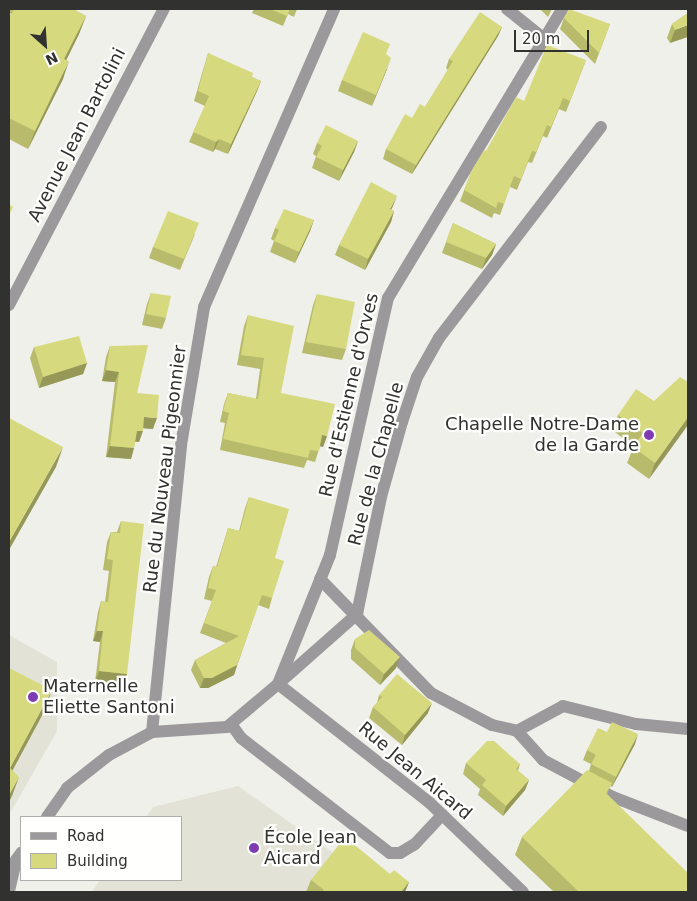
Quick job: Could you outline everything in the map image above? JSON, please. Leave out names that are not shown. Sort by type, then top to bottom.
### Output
[{"type":"street","name":"Avenue Jean Bartolini","points":[[9,305],[164,9]]},
{"type":"street","name":"Rue du Nouveau Pigeonnier","points":[[152,732],[182,439],[204,307],[334,9]]},
{"type":"street","points":[[507,9],[542,37]]},
{"type":"street","name":"Rue d'Estienne d'Orves","points":[[231,724],[278,684],[330,556],[388,298],[542,37],[562,9]]},
{"type":"street","name":"Rue de la Chapelle","points":[[357,614],[381,497],[417,377],[439,338],[601,127]]},
{"type":"street","points":[[320,579],[357,614],[386,650],[431,693],[492,725],[517,731],[543,760],[613,796],[688,826]]},
{"type":"street","points":[[278,684],[357,614]]},
{"type":"street","name":"Rue Jean Aicard","points":[[278,684],[442,815],[523,892]]},
{"type":"street","points":[[517,731],[563,706],[636,724],[688,729]]},
{"type":"street","points":[[47,816],[68,788],[109,755],[152,732],[227,727],[231,724],[241,738],[390,853],[400,853],[415,844],[442,815]]},
{"type":"street","points":[[9,892],[16,860],[20,854]]},
{"type":"shaded area","name":"Maternelle Eliette Santoni","points":[[9,635],[57,662],[57,731],[9,815]]},
{"type":"shaded area","name":"École Jean Aicard","points":[[238,786],[389,892],[92,892],[99,881],[182,881],[182,816],[147,816],[153,807]]},
{"type":"building","points":[[14,9],[75,9],[86,16],[64,59],[69,61],[35,131],[9,118],[9,19]]},
{"type":"building","points":[[270,9],[290,9],[287,16]]},
{"type":"building","points":[[569,9],[610,24],[599,53],[564,18]]},
{"type":"building","points":[[480,12],[502,27],[416,165],[386,149],[405,114],[412,118],[420,104],[425,107],[453,61],[449,59]]},
{"type":"building","points":[[688,13],[688,25],[675,30],[672,24]]},
{"type":"building","points":[[363,32],[390,44],[386,54],[391,58],[376,95],[342,80]]},
{"type":"building","points":[[547,45],[586,60],[570,101],[563,98],[551,127],[547,125],[536,152],[532,151],[521,179],[514,176],[504,204],[498,202],[496,208],[464,190],[472,170],[484,150],[486,151],[516,97],[524,101]]},
{"type":"building","points":[[208,53],[253,73],[252,77],[261,81],[231,144],[219,139],[216,142],[193,132],[209,96],[198,91]]},
{"type":"building","points":[[326,125],[358,141],[343,170],[316,157],[322,146],[317,143]]},
{"type":"building","points":[[371,182],[397,196],[390,209],[394,211],[368,259],[339,245]]},
{"type":"building","points":[[9,204],[13,207],[9,215]]},
{"type":"building","points":[[284,209],[314,220],[299,252],[274,241],[279,230],[275,228]]},
{"type":"building","points":[[168,211],[199,223],[184,259],[153,247]]},
{"type":"building","points":[[453,223],[496,244],[486,258],[446,242]]},
{"type":"building","points":[[151,293],[171,296],[166,318],[146,314]]},
{"type":"building","points":[[317,294],[355,302],[346,349],[306,342]]},
{"type":"building","points":[[248,315],[294,326],[281,393],[335,404],[327,436],[322,435],[319,451],[310,450],[308,458],[223,439],[229,413],[223,411],[228,393],[258,399],[264,358],[241,355]]},
{"type":"building","points":[[79,336],[87,363],[43,377],[34,347]]},
{"type":"building","points":[[148,345],[137,393],[159,395],[157,418],[144,417],[143,431],[137,431],[134,448],[110,446],[119,372],[106,370],[110,346]]},
{"type":"building","name":"Chapelle Notre-Dame de la Garde","points":[[680,377],[688,382],[688,417],[655,463],[633,447],[643,433],[618,415],[636,389],[654,401]]},
{"type":"building","points":[[9,418],[63,447],[9,542]]},
{"type":"building","points":[[249,497],[289,509],[275,558],[284,561],[272,598],[262,595],[237,665],[212,678],[204,678],[195,660],[239,636],[204,623],[216,590],[208,588],[213,566],[217,567],[228,528],[240,531]]},
{"type":"building","points":[[121,521],[144,524],[127,674],[99,671],[103,631],[97,631],[101,601],[108,602],[113,560],[107,559],[111,532],[120,533]]},
{"type":"building","points":[[369,630],[400,657],[384,674],[355,648],[355,639]]},
{"type":"building","points":[[9,668],[52,690],[10,768],[19,777],[9,795]]},
{"type":"building","points":[[397,674],[432,703],[405,735],[373,707],[382,697],[379,695]]},
{"type":"building","points":[[612,722],[638,734],[616,777],[591,764],[596,755],[587,750],[598,728],[607,732]]},
{"type":"building","points":[[487,741],[494,741],[520,764],[516,769],[529,780],[506,806],[482,785],[486,780],[466,763]]},
{"type":"building","points":[[587,770],[612,783],[606,793],[688,873],[688,892],[579,892],[522,837]]},
{"type":"building","points":[[345,837],[390,874],[394,870],[409,882],[401,892],[322,892],[324,890],[311,880]]},
{"type":"place","name":"Chapelle Notre-Dame de la Garde","points":[[649,435]]},
{"type":"place","name":"Maternelle Eliette Santoni","points":[[33,697]]},
{"type":"place","name":"École Jean Aicard","points":[[254,848]]}]
